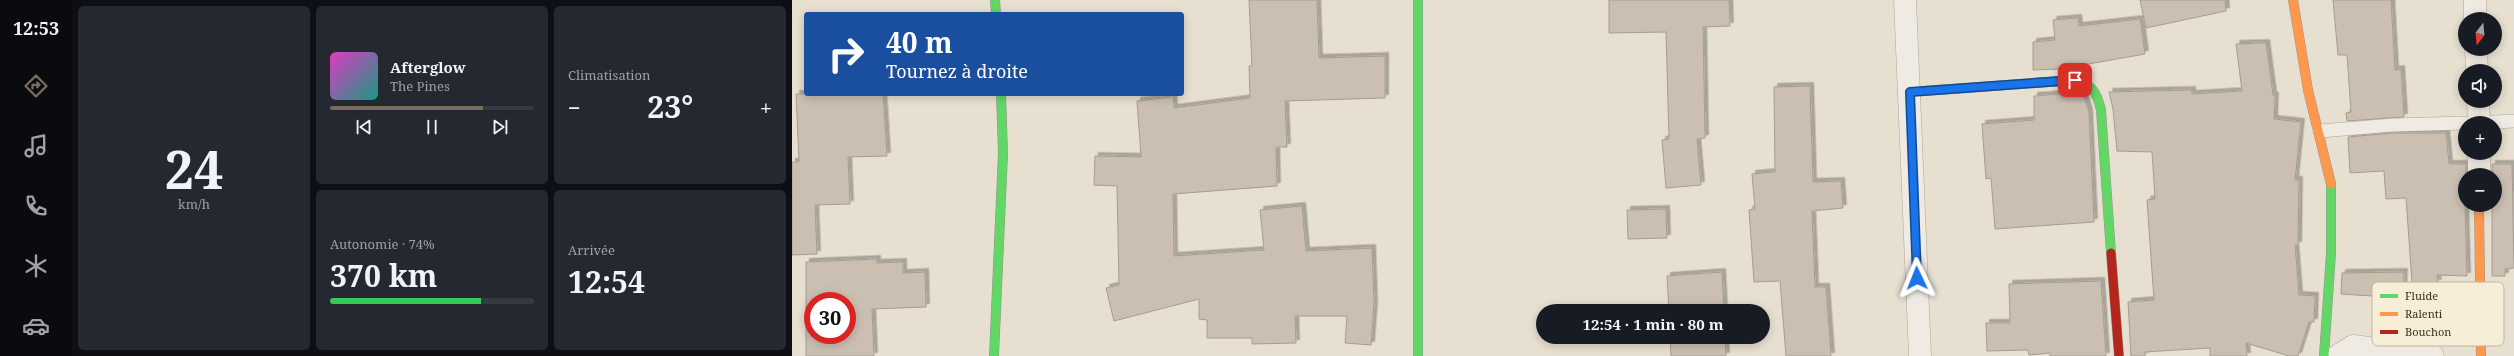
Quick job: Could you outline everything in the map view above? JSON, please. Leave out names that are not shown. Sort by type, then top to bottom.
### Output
[{"type":"street","points":[[995,0],[996,12]]},
{"type":"street","points":[[1418,0],[1418,356]]},
{"type":"street","points":[[1905,0],[1920,356]]},
{"type":"street","points":[[2293,0],[2308,90],[2320,131],[2331,184],[2331,253],[2324,356]]},
{"type":"street","points":[[2475,0],[2475,12]]},
{"type":"street","points":[[1910,92],[2075,80],[2088,83],[2096,92],[2102,126],[2119,356]]},
{"type":"street","points":[[994,356],[1003,153],[1001,96]]},
{"type":"street","points":[[2479,212],[2480,282]]},
{"type":"street","points":[[2337,356],[2353,346],[2432,356]]},
{"type":"street","points":[[2481,346],[2481,356]]},
{"type":"lane","points":[[2502,122],[2514,121]]},
{"type":"lane","points":[[2320,131],[2393,125],[2458,123]]},
{"type":"building","points":[[1249,0],[1317,0],[1319,58],[1385,56],[1385,98],[1285,101],[1287,147],[1276,147],[1277,186],[1173,194],[1174,256],[1264,250],[1260,210],[1302,206],[1306,251],[1372,248],[1374,304],[1371,345],[1345,343],[1347,316],[1295,316],[1296,343],[1252,344],[1252,338],[1207,338],[1207,320],[1199,319],[1199,299],[1114,321],[1106,288],[1119,285],[1117,186],[1094,185],[1095,156],[1141,157],[1137,101],[1173,97],[1174,108],[1250,98],[1249,66],[1252,66]]},
{"type":"building","points":[[1609,0],[1729,0],[1730,26],[1703,27],[1705,138],[1697,139],[1701,185],[1666,188],[1662,140],[1669,139],[1666,32],[1609,33]]},
{"type":"building","points":[[2140,0],[2225,0],[2226,11],[2146,28]]},
{"type":"building","points":[[2333,0],[2391,0],[2395,70],[2401,69],[2404,117],[2347,121],[2346,113],[2351,112],[2347,55],[2338,55]]},
{"type":"building","points":[[2078,18],[2079,26],[2140,19],[2145,54],[2060,69],[2033,70],[2033,42],[2055,40],[2053,20]]},
{"type":"building","points":[[2266,43],[2273,95],[2275,96],[2274,119],[2301,122],[2295,180],[2299,180],[2298,245],[2295,245],[2299,295],[2315,296],[2314,322],[2309,322],[2298,356],[2289,356],[2246,343],[2247,356],[2210,356],[2210,348],[2145,352],[2145,356],[2131,356],[2128,302],[2154,300],[2147,200],[2155,199],[2152,152],[2117,151],[2113,109],[2109,92],[2192,90],[2192,94],[2242,91],[2236,44]]},
{"type":"building","points":[[1810,86],[1813,182],[1841,181],[1843,208],[1812,211],[1815,287],[1826,287],[1831,356],[1786,356],[1780,281],[1754,282],[1749,210],[1755,209],[1752,174],[1775,172],[1774,87]]},
{"type":"building","points":[[2074,93],[2084,97],[2089,112],[2094,222],[1995,229],[1991,178],[1986,179],[1982,124],[2034,120],[2034,96]]},
{"type":"building","points":[[796,94],[804,94],[804,96],[883,96],[887,156],[848,157],[850,204],[815,205],[817,254],[792,255],[792,162],[799,162]]},
{"type":"building","points":[[2393,133],[2446,133],[2449,164],[2466,164],[2466,168],[2458,168],[2458,212],[2465,212],[2467,276],[2437,275],[2438,282],[2412,282],[2406,198],[2386,199],[2384,171],[2350,173],[2348,137]]},
{"type":"building","points":[[2492,164],[2512,164],[2514,268],[2505,269],[2505,276],[2492,276],[2492,212],[2502,212],[2502,168],[2492,168]]},
{"type":"building","points":[[1666,209],[1667,238],[1628,239],[1627,210]]},
{"type":"building","points":[[877,259],[877,263],[903,262],[903,273],[925,272],[926,307],[872,309],[874,356],[806,356],[806,344],[856,344],[856,292],[806,292],[806,262]]},
{"type":"building","points":[[1722,272],[1724,304],[1669,304],[1667,276]]},
{"type":"building","points":[[2404,272],[2404,282],[2372,282],[2372,296],[2341,294],[2342,273]]},
{"type":"building","points":[[2101,281],[2106,356],[2050,356],[2050,353],[2029,355],[2028,350],[1987,351],[1986,323],[2010,323],[2009,284]]},
{"type":"building","points":[[1670,344],[1725,344],[1726,356],[1671,356]]},
{"type":"traffic: fast","points":[[995,0],[996,12]]},
{"type":"traffic: fast","points":[[1418,0],[1418,356]]},
{"type":"traffic: fast","points":[[1910,92],[2075,80],[2090,87],[2096,94],[2101,110],[2111,253]]},
{"type":"traffic: fast","points":[[994,356],[1003,153],[1001,96]]},
{"type":"traffic: fast","points":[[2324,356],[2331,253],[2331,184]]},
{"type":"traffic: slow","points":[[2293,0],[2308,90],[2331,184]]},
{"type":"traffic: slow","points":[[2479,212],[2480,282]]},
{"type":"traffic: slow","points":[[2481,346],[2481,356]]},
{"type":"traffic: jam","points":[[2111,253],[2119,356]]},
{"type":"route","points":[[1917,278],[1910,92],[2075,80]]}]
